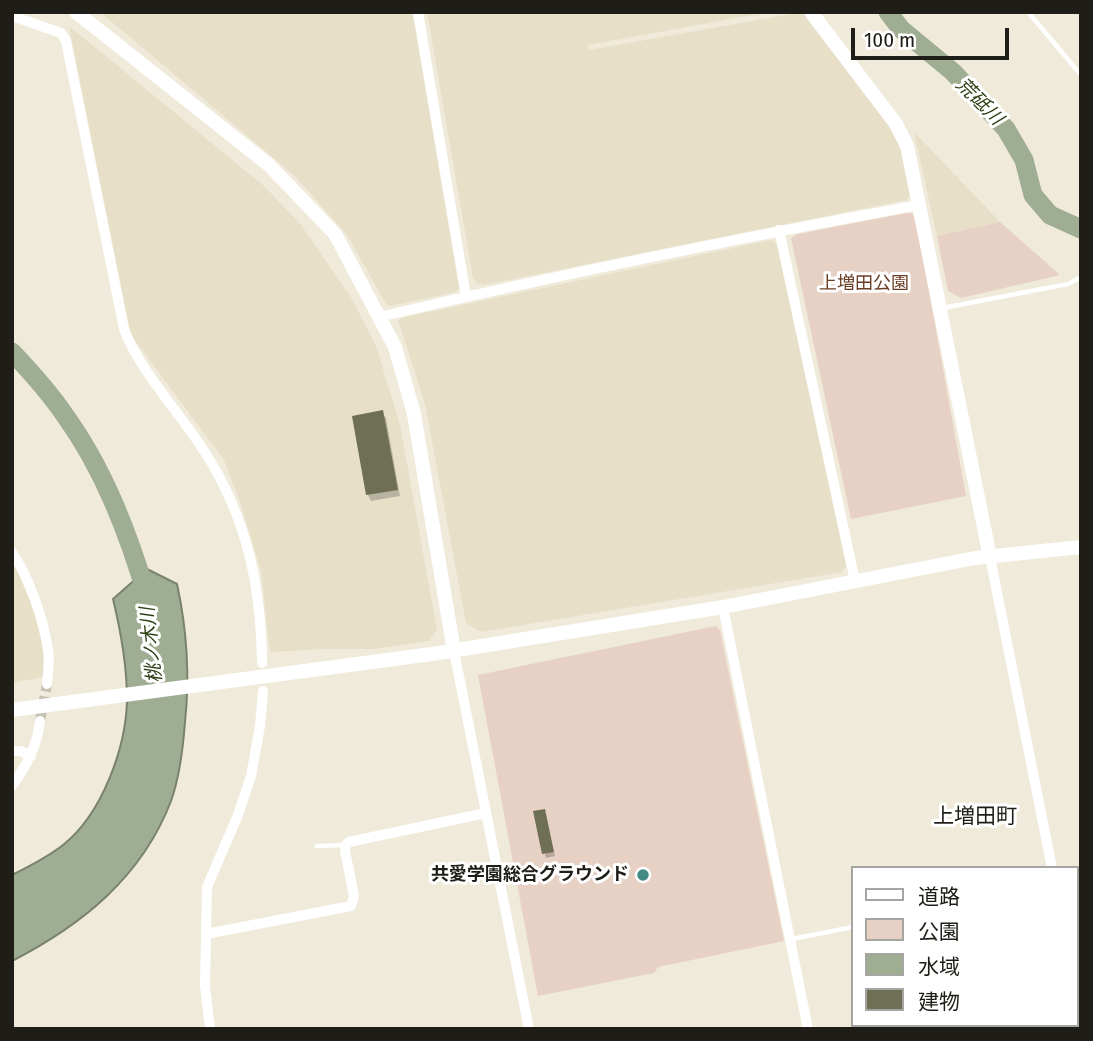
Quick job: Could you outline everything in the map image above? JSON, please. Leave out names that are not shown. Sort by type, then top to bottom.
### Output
[{"type":"street","points":[[76,12],[270,164],[335,234],[395,347],[414,414],[454,651],[529,1029]]},
{"type":"street","points":[[418,12],[466,296]]},
{"type":"street","points":[[811,12],[902,133],[907,146],[1052,866]]},
{"type":"street","points":[[12,16],[61,33],[66,41],[127,336],[203,449],[237,512],[257,584],[262,663]]},
{"type":"street","points":[[379,317],[779,230],[919,205]]},
{"type":"street","points":[[779,230],[855,581]]},
{"type":"street","points":[[12,710],[454,651],[723,607],[990,557],[1081,547]]},
{"type":"street","points":[[12,552],[43,626],[49,654],[47,684]]},
{"type":"street","points":[[723,607],[808,1029]]},
{"type":"street","points":[[210,1029],[205,986],[208,881],[238,815],[251,776],[263,691]]},
{"type":"street","points":[[12,786],[37,742],[40,721]]},
{"type":"street","points":[[12,751],[31,755]]},
{"type":"street","points":[[206,933],[351,906],[354,896],[346,845],[354,840],[486,813]]},
{"type":"lane","points":[[1028,12],[1081,75]]},
{"type":"lane","points":[[941,308],[1079,278]]},
{"type":"lane","points":[[317,846],[342,843],[346,845]]},
{"type":"lane","points":[[791,939],[852,927]]},
{"type":"shaded area","points":[[100,12],[412,12],[459,288],[455,292],[390,306],[386,304],[347,235],[295,176]]},
{"type":"shaded area","points":[[427,12],[768,12],[588,45],[589,50],[803,12],[891,125],[902,147],[911,194],[906,200],[478,284],[473,278]]},
{"type":"shaded area","points":[[69,26],[264,186],[301,225],[352,299],[376,346],[400,425],[437,630],[429,641],[373,649],[270,652],[261,571],[224,460],[131,335]]},
{"type":"shaded area","points":[[914,132],[1000,222],[937,236]]},
{"type":"shaded area","points":[[771,240],[777,244],[846,566],[842,572],[481,632],[466,623],[425,404],[398,320]]},
{"type":"shaded area","points":[[12,560],[33,607],[44,649],[43,677],[12,683]]},
{"type":"green space","name":"上増田公園","points":[[912,213],[916,220],[966,496],[851,519],[791,238],[798,234]]},
{"type":"green space","points":[[1000,222],[1059,274],[961,298],[948,291],[937,236]]},
{"type":"green space","name":"共愛学園総合グラウンド","points":[[716,626],[720,630],[784,941],[658,967],[654,973],[538,996],[478,675]]},
{"type":"water","points":[[147,569],[177,584],[185,635],[187,687],[184,732],[179,772],[171,801],[144,853],[107,896],[62,931],[12,961],[12,875],[51,853],[77,832],[100,798],[117,759],[126,719],[127,687],[113,599]]},
{"type":"building","points":[[383,410],[398,490],[366,495],[352,416]]},
{"type":"building","points":[[545,809],[554,852],[542,854],[533,811]]},
{"type":"waterway","name":"荒砥川","points":[[888,12],[901,29],[953,72],[1006,129],[1024,160],[1033,195],[1050,215],[1081,229]]},
{"type":"waterway","name":"桃ノ木川","points":[[12,352],[58,406],[91,457],[124,527],[148,600]]},
{"type":"tunnel","points":[[40,721],[47,684]]},
{"type":"place","name":"共愛学園総合グラウンド","points":[[643,875]]},
{"type":"district","name":"上増田町","points":[[975,817]]}]
